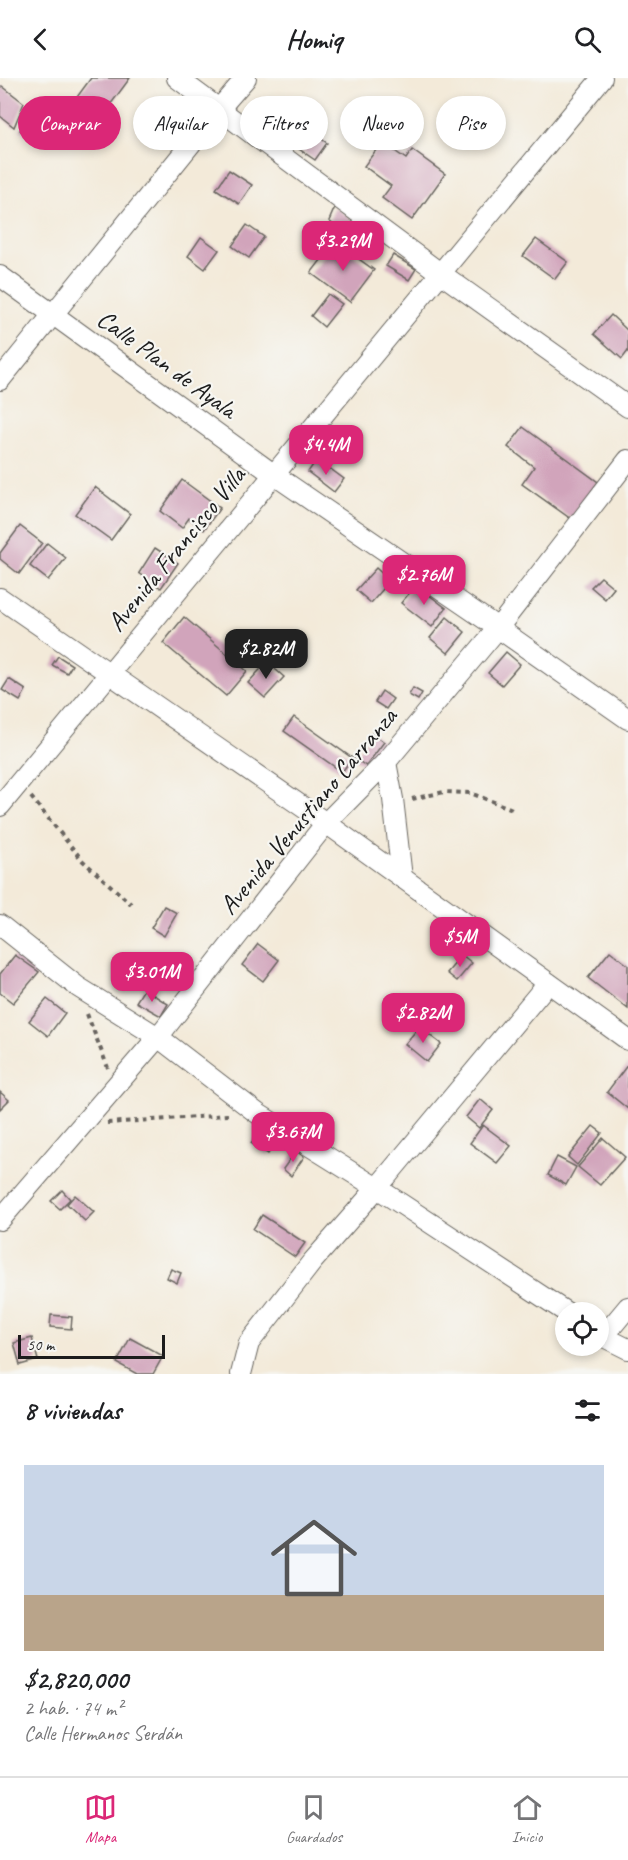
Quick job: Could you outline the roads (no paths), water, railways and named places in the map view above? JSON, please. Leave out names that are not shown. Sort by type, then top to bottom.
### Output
[{"type":"street","points":[[177,78],[201,96]]},
{"type":"street","points":[[228,99],[246,78]]},
{"type":"street","name":"Avenida Francisco Villa","points":[[0,806],[602,78]]},
{"type":"street","points":[[228,116],[440,273],[628,407]]},
{"type":"street","points":[[0,380],[186,150]]},
{"type":"street","name":"Calle Plan de Ayala","points":[[0,276],[273,474],[628,719]]},
{"type":"street","name":"Avenida Venustiano Carranza","points":[[0,1220],[158,1038],[326,823],[386,762],[498,628],[628,460]]},
{"type":"street","points":[[0,598],[326,823],[628,1040]]},
{"type":"street","points":[[386,762],[393,799],[402,878]]},
{"type":"street","points":[[0,925],[78,987],[158,1038],[257,1113],[555,1304]]},
{"type":"street","points":[[241,1374],[249,1343],[312,1262],[377,1188],[548,983]]},
{"type":"street","points":[[609,1327],[628,1307]]},
{"type":"street","points":[[609,1339],[628,1349]]}]
